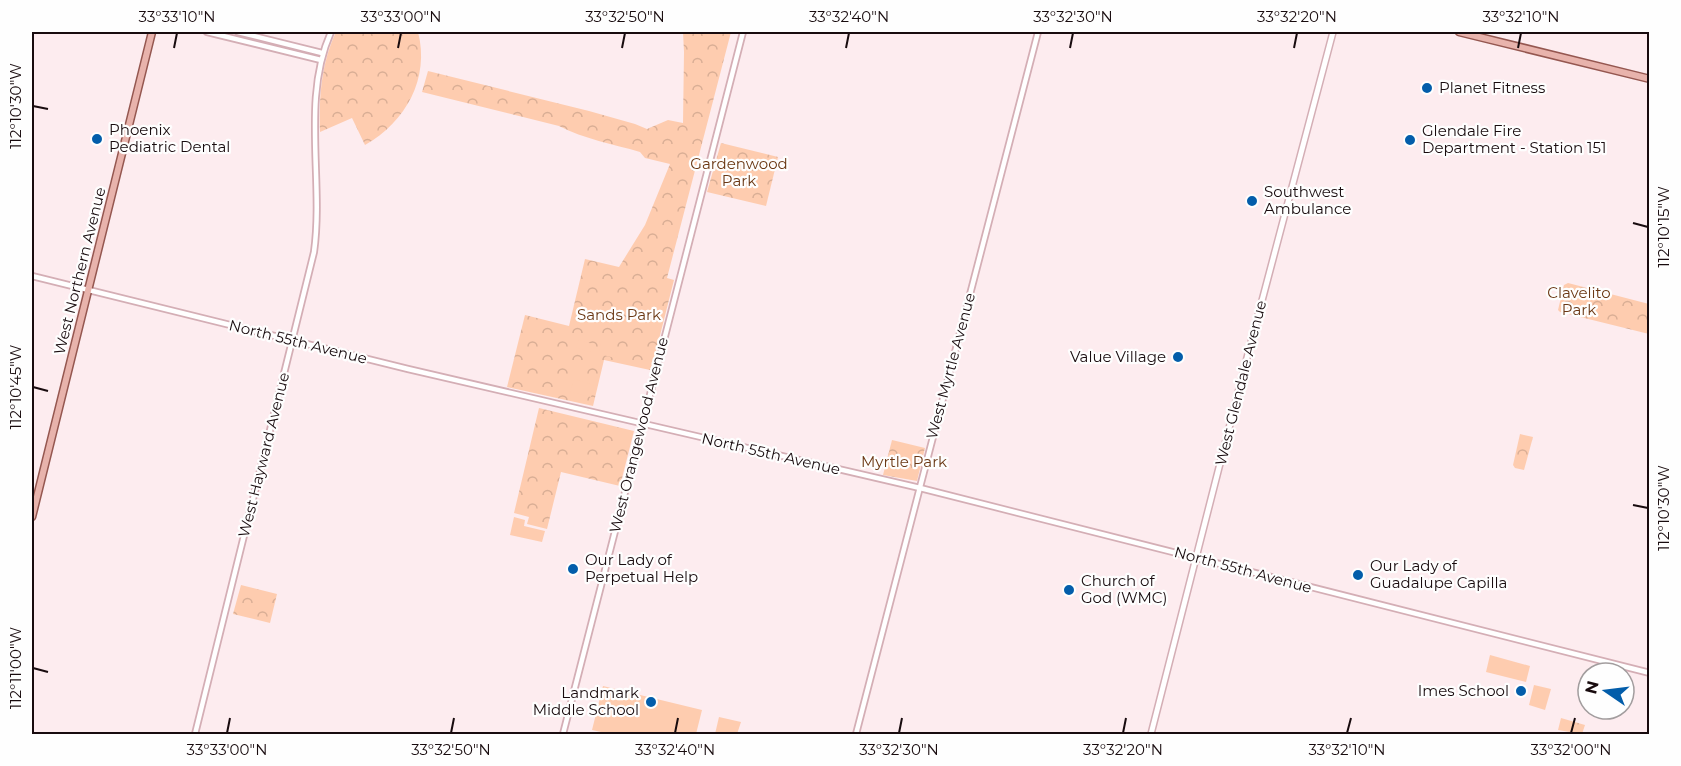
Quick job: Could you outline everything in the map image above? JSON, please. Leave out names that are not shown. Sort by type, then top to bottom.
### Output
[{"type":"main road","name":"West Northern Avenue","points":[[32,517],[152,32]]},
{"type":"main road","name":"West Glendale Avenue","points":[[1151,735],[1334,32]]},
{"type":"main road","points":[[1459,32],[1650,80]]},
{"type":"street","points":[[207,32],[321,60]]},
{"type":"street","points":[[238,32],[322,53]]},
{"type":"street","name":"West Hayward Avenue","points":[[195,735],[314,252],[317,227],[316,99],[322,53],[331,32]]},
{"type":"street","name":"West Orangewood Avenue","points":[[563,735],[743,32]]},
{"type":"street","name":"West Myrtle Avenue","points":[[856,735],[1038,32]]},
{"type":"street","name":"North 55th Avenue","points":[[32,276],[293,341],[920,488],[1650,673]]},
{"type":"green space","points":[[336,32],[418,32],[421,66],[411,97],[392,124],[365,145],[352,118],[320,132],[322,81],[327,56]]},
{"type":"green space","name":"Sands Park","points":[[683,32],[731,32],[667,278],[674,280],[650,370],[604,360],[593,406],[507,387],[525,315],[569,326],[585,259],[619,267],[645,225],[670,164],[645,158],[640,152],[588,138],[559,126],[422,92],[428,71],[589,111],[647,129],[668,120],[683,123]]},
{"type":"green space","name":"Gardenwood Park","points":[[721,143],[778,157],[766,206],[707,192]]},
{"type":"green space","name":"Clavelito Park","points":[[1568,283],[1649,304],[1649,334],[1560,312],[1558,310],[1564,285]]},
{"type":"green space","points":[[578,340],[593,344],[591,352],[576,348]]},
{"type":"green space","points":[[601,344],[617,348],[615,358],[599,354]]},
{"type":"green space","points":[[574,379],[594,385],[591,397],[570,392]]},
{"type":"green space","points":[[539,408],[634,431],[620,486],[561,472],[547,529],[527,524],[529,517],[514,513]]},
{"type":"green space","points":[[1520,434],[1533,437],[1524,470],[1515,468],[1513,465]]},
{"type":"green space","name":"Myrtle Park","points":[[892,440],[925,448],[917,481],[883,475]]},
{"type":"green space","points":[[514,517],[525,520],[524,526],[545,531],[542,542],[510,535]]},
{"type":"green space","points":[[241,585],[277,594],[270,623],[233,614]]},
{"type":"green space","points":[[1490,655],[1530,666],[1526,682],[1486,672]]},
{"type":"green space","points":[[1534,685],[1551,689],[1545,710],[1529,705]]},
{"type":"green space","points":[[603,686],[702,710],[696,734],[610,734],[592,730]]},
{"type":"green space","points":[[719,717],[741,722],[737,734],[715,734]]},
{"type":"green space","points":[[1561,718],[1585,725],[1582,734],[1558,730]]},
{"type":"place","name":"Planet Fitness","points":[[1427,88]]},
{"type":"place","name":"Phoenix Pediatric Dental","points":[[97,139]]},
{"type":"place","name":"Glendale Fire Department - Station 151","points":[[1410,140]]},
{"type":"place","name":"Southwest Ambulance","points":[[1252,201]]},
{"type":"place","name":"Value Village","points":[[1178,357]]},
{"type":"place","name":"Our Lady of Perpetual Help","points":[[573,569]]},
{"type":"place","name":"Our Lady of Guadalupe Capilla","points":[[1358,575]]},
{"type":"place","name":"Church of God (WMC)","points":[[1069,590]]},
{"type":"place","name":"Imes School","points":[[1521,691]]},
{"type":"place","name":"Landmark Middle School","points":[[651,702]]}]
